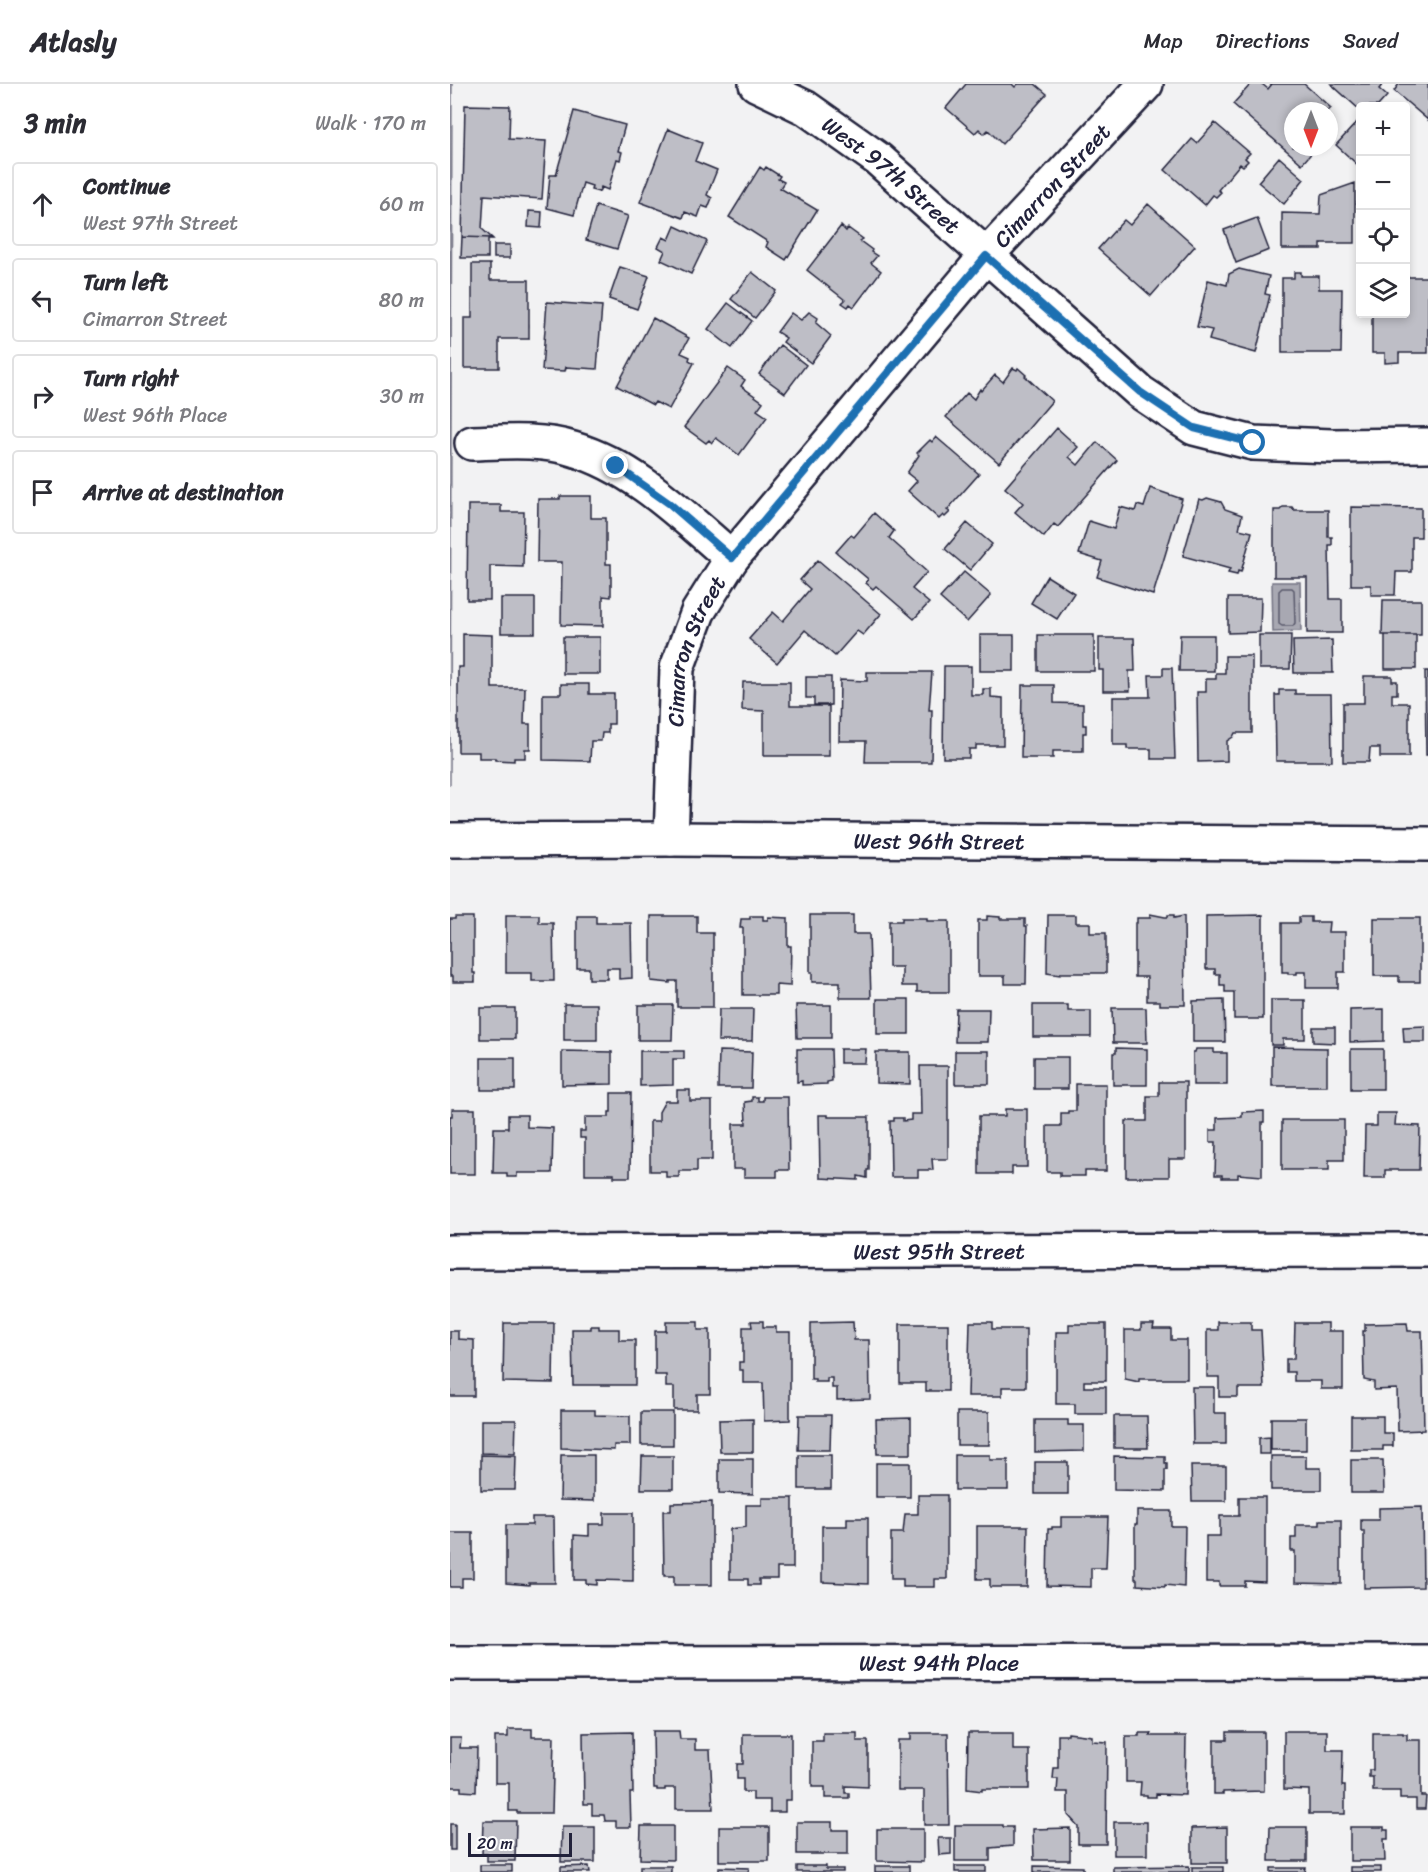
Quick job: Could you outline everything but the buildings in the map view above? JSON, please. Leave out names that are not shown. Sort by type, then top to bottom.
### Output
[{"type":"street","name":"West 97th Street","points":[[756,84],[806,108],[878,159],[1140,392],[1194,428],[1253,443],[1332,446],[1428,445]]},
{"type":"street","name":"Cimarron Street","points":[[671,839],[677,668],[698,612],[732,558],[986,256],[1146,84]]},
{"type":"street","points":[[472,443],[523,441],[572,448],[616,466],[670,504],[732,558]]},
{"type":"street","name":"West 96th Street","points":[[450,840],[671,839],[1428,844]]},
{"type":"street","name":"West 95th Street","points":[[450,1252],[1428,1250]]},
{"type":"street","name":"West 94th Place","points":[[450,1663],[1428,1662]]},
{"type":"shaded area","points":[[450,84],[452,84],[450,785]]},
{"type":"water","points":[[1272,582],[1300,582],[1301,631],[1273,632]]},
{"type":"route","points":[[616,466],[670,504],[732,558],[986,256],[1140,392],[1194,428],[1253,443]]}]
